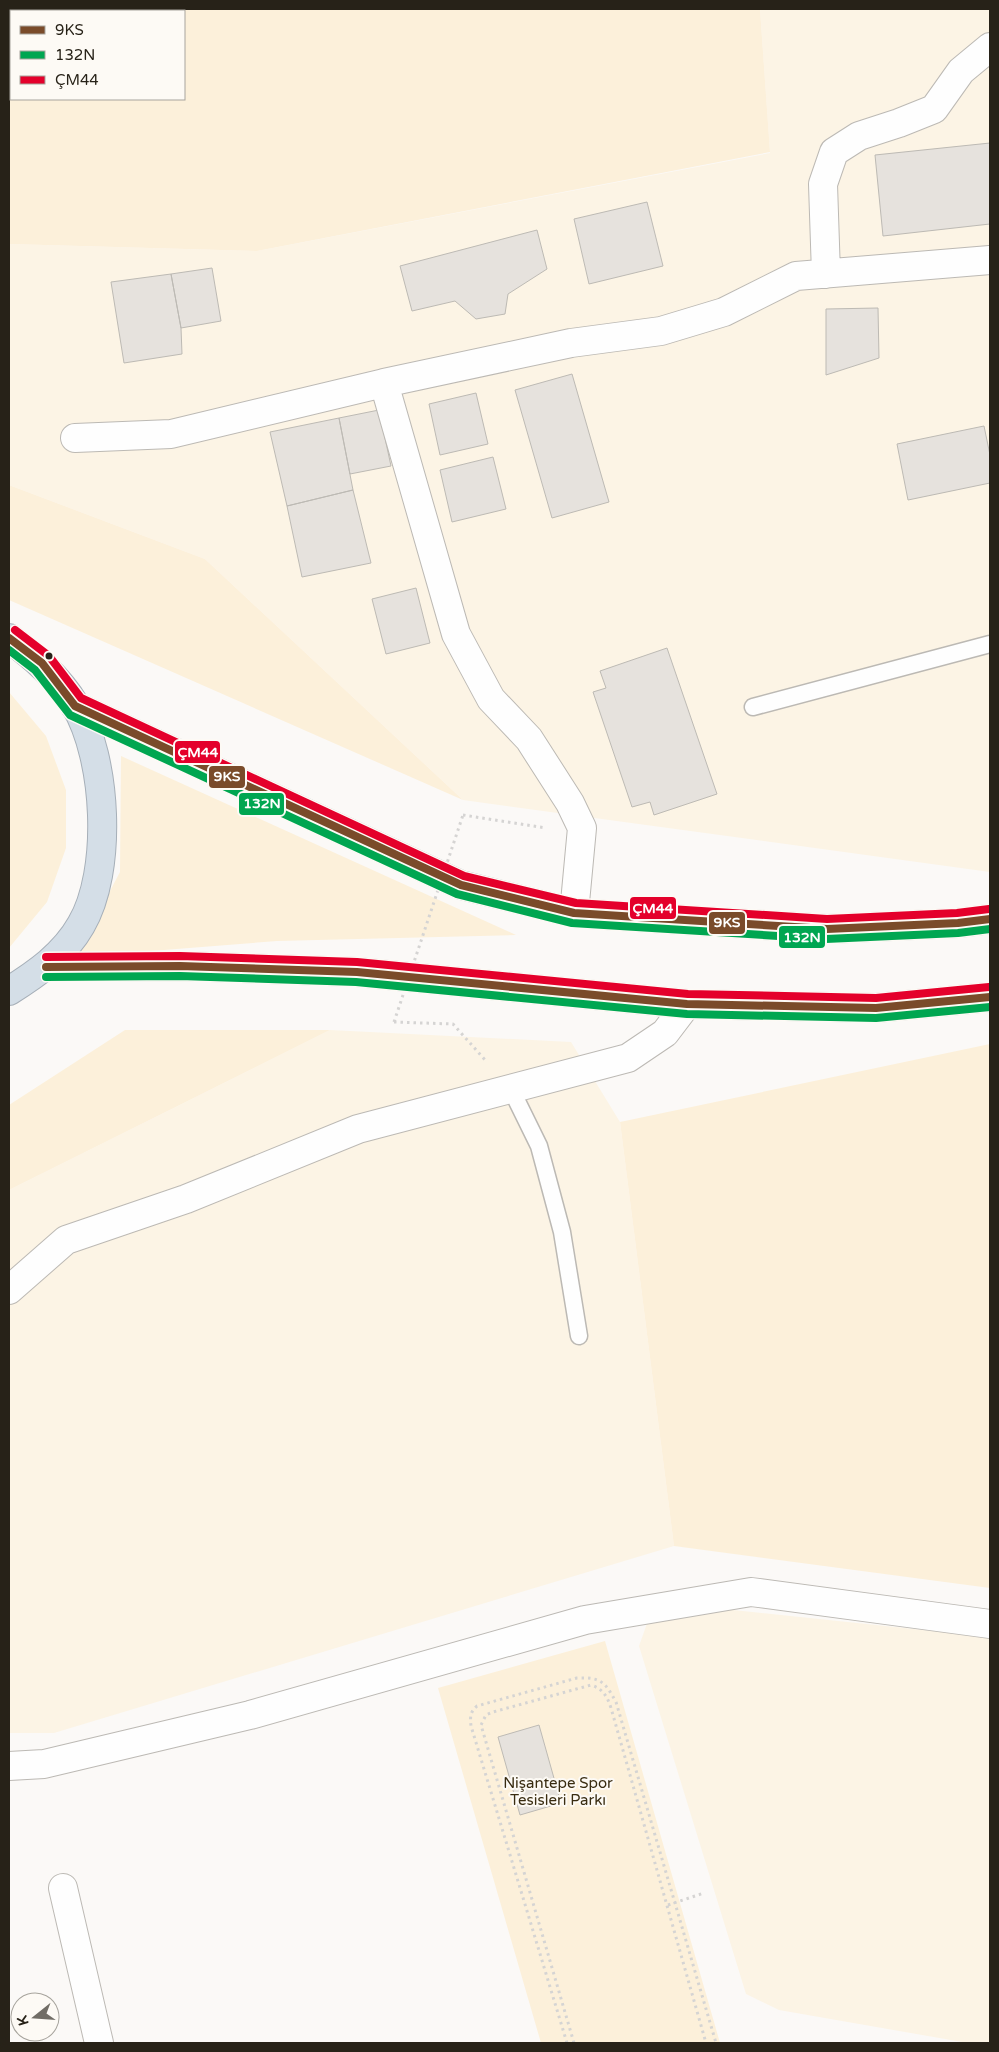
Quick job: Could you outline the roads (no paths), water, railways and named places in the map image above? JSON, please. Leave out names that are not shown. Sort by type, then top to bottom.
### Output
[{"type":"highway","points":[[9,638],[42,663],[75,706],[98,762],[102,823],[98,882],[81,926],[46,967],[9,991]]},
{"type":"highway","points":[[75,706],[461,885],[574,913],[827,929],[958,923],[990,919]]},
{"type":"highway","points":[[46,967],[180,966],[357,972],[688,1004],[876,1008],[990,997]]},
{"type":"street","points":[[826,274],[823,184],[834,152],[859,136],[934,109],[961,71],[990,47]]},
{"type":"street","points":[[75,438],[171,434],[384,382],[571,343],[661,332],[724,312],[796,276],[990,260]]},
{"type":"street","points":[[384,382],[456,634],[491,699],[529,739],[570,803],[582,828],[574,913]]},
{"type":"street","points":[[9,1290],[66,1240],[186,1199],[358,1129],[628,1058],[665,1033],[688,1004]]},
{"type":"street","points":[[9,1766],[44,1764],[250,1715],[585,1620],[752,1592],[990,1624]]},
{"type":"street","points":[[63,1888],[99,2043]]},
{"type":"lane","points":[[753,707],[990,644]]},
{"type":"lane","points":[[511,1089],[539,1146],[562,1232],[579,1336]]},
{"type":"park label","name":"Nişantepe Spor Tesisleri Parkı","points":[[558,1792]]}]
